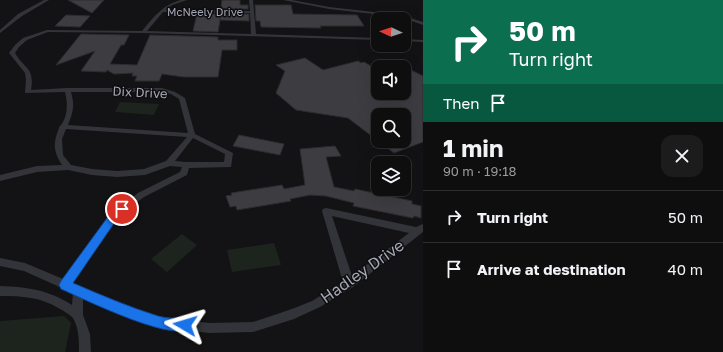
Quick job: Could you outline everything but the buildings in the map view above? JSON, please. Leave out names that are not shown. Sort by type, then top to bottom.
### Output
[{"type":"lane","points":[[0,32],[20,14],[47,0]]},
{"type":"lane","points":[[162,11],[172,4],[185,0]]},
{"type":"lane","points":[[251,0],[252,12]]},
{"type":"lane","points":[[285,0],[330,8],[400,16],[423,24]]},
{"type":"lane","name":"McNeely Drive","points":[[143,32],[162,11],[252,12],[254,34]]},
{"type":"lane","name":"McNeely Drive","points":[[27,92],[30,81],[26,69],[12,53],[16,46],[25,39],[47,31],[254,34],[371,39]]},
{"type":"lane","points":[[411,40],[423,41]]},
{"type":"lane","points":[[66,90],[70,100],[70,112],[62,127],[58,140],[59,156],[68,167]]},
{"type":"lane","name":"Dix Drive","points":[[27,92],[66,90],[162,90],[182,98],[192,135]]},
{"type":"lane","points":[[0,178],[36,169],[68,167],[92,172],[117,174],[145,172],[169,163],[186,165],[228,165],[229,153],[192,135],[62,127]]},
{"type":"lane","points":[[169,163],[192,135]]},
{"type":"lane","points":[[65,285],[113,216],[141,195],[184,173],[186,165]]},
{"type":"lane","points":[[349,284],[326,211],[420,229]]},
{"type":"lane","name":"Hadley Drive","points":[[0,262],[25,267],[116,308],[160,322],[209,328],[254,327],[294,314],[316,304],[349,284],[420,229]]},
{"type":"lane","points":[[78,290],[77,315],[84,334],[85,352]]},
{"type":"lane","points":[[0,291],[25,291],[42,294],[59,301],[77,315]]},
{"type":"shaded area","points":[[120,102],[159,104],[154,115],[115,112]]},
{"type":"shaded area","points":[[182,234],[197,245],[167,272],[151,259]]},
{"type":"shaded area","points":[[274,243],[281,265],[232,272],[227,250]]},
{"type":"shaded area","points":[[64,316],[71,323],[65,352],[0,352],[0,321]]},
{"type":"route","points":[[122,209],[113,216],[65,285],[116,308],[160,322],[185,325]]}]
